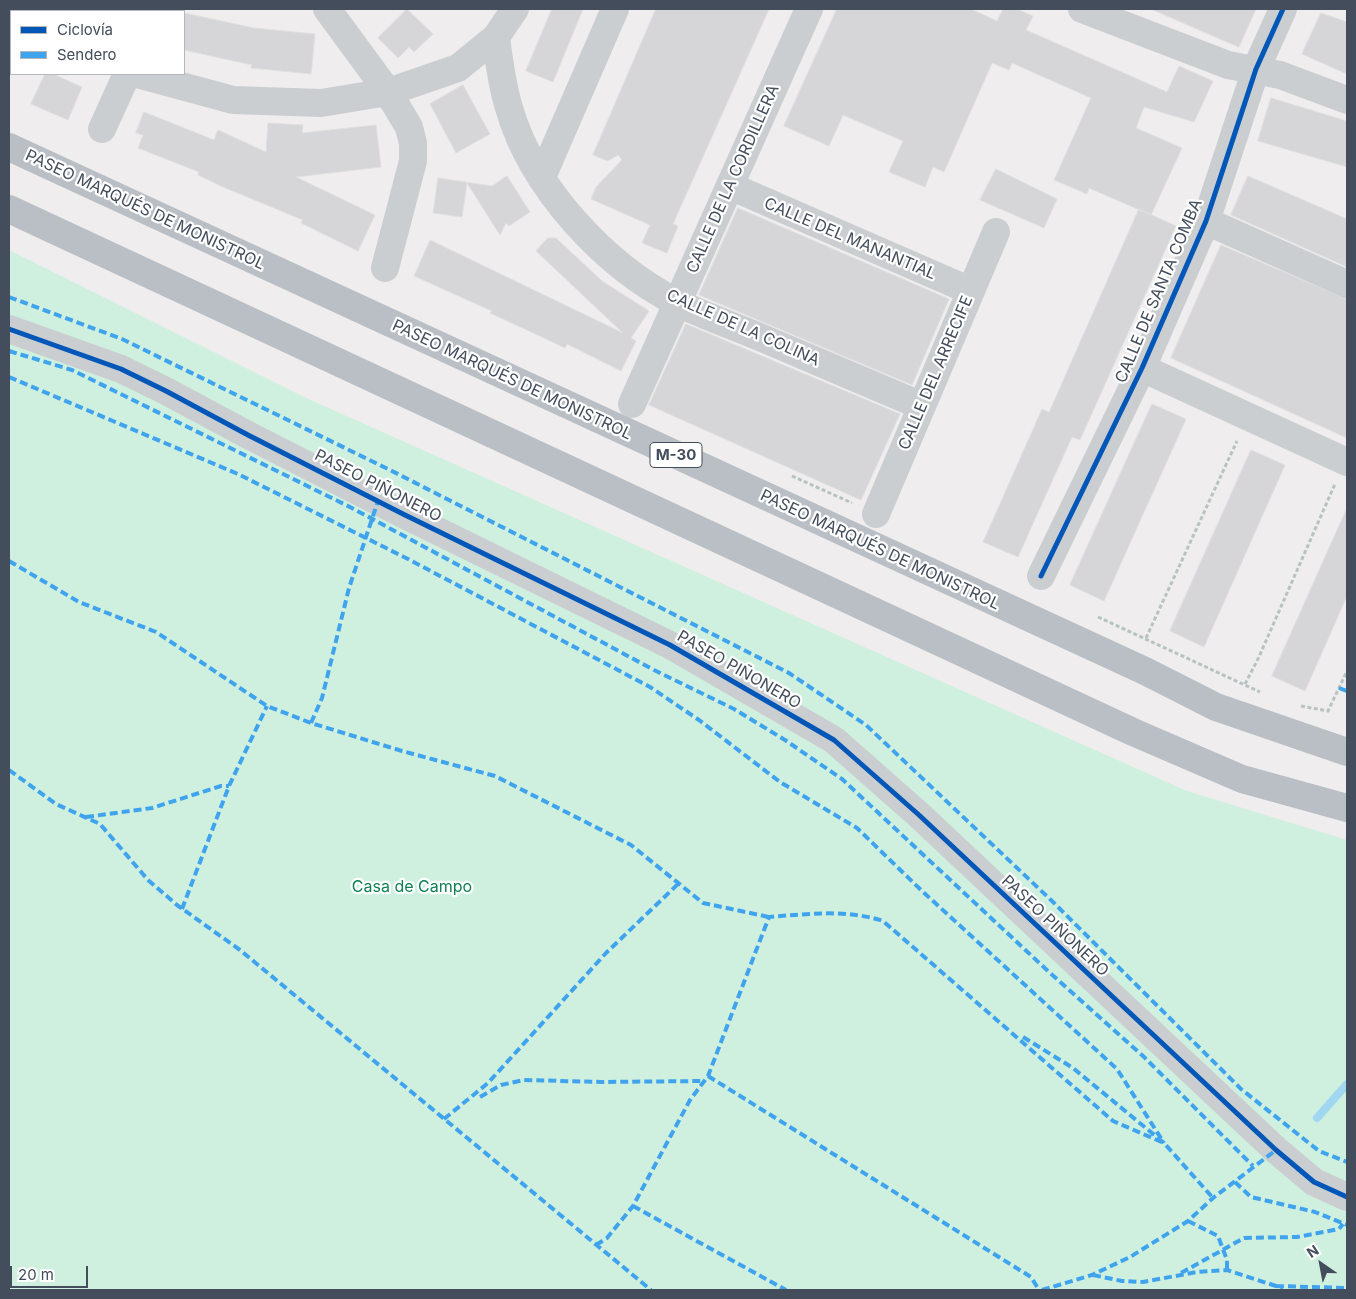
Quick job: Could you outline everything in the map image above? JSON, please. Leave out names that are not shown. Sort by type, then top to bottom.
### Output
[{"type":"highway","name":"PASEO MARQUÉS DE MONISTROL","points":[[9,148],[1145,671],[1216,707],[1347,752]]},
{"type":"highway","points":[[9,209],[1133,732],[1242,779],[1347,808]]},
{"type":"highway","points":[[1312,740],[1347,739]]},
{"type":"street","points":[[327,9],[388,92],[409,127],[413,142],[413,161],[385,268]]},
{"type":"street","points":[[141,75],[233,100],[321,102],[388,92],[458,68],[496,37],[515,9]]},
{"type":"street","points":[[542,177],[615,9]]},
{"type":"street","name":"CALLE DE LA CORDILLERA","points":[[632,404],[808,9]]},
{"type":"street","name":"CALLE DE SANTA COMBA","points":[[1041,576],[1142,368],[1206,221],[1256,69],[1283,9]]},
{"type":"street","points":[[1089,10],[1228,65],[1280,75],[1347,100]]},
{"type":"street","name":"CALLE DE LA COLINA","points":[[496,37],[501,79],[509,109],[519,134],[542,177],[565,209],[610,257],[640,280],[678,303],[922,406]]},
{"type":"street","points":[[102,128],[127,75]]},
{"type":"street","name":"CALLE DEL MANANTIAL","points":[[730,186],[971,291]]},
{"type":"street","points":[[1206,221],[1347,284]]},
{"type":"street","name":"CALLE DEL ARRECIFE","points":[[876,514],[996,232]]},
{"type":"street","name":"PASEO PIÑONERO","points":[[9,329],[121,369],[166,390],[248,435],[403,514],[670,645],[834,740],[940,835],[1276,1150],[1314,1182],[1347,1197]]},
{"type":"street","points":[[1142,368],[1346,461]]},
{"type":"path","points":[[1146,638],[1248,417]]},
{"type":"path","points":[[1245,684],[1258,659],[1346,461]]},
{"type":"path","points":[[1094,616],[1146,638],[1267,695]]},
{"type":"path","points":[[1300,705],[1328,711],[1347,671]]},
{"type":"green space","name":"Casa de Campo","points":[[9,250],[304,397],[1187,791],[1347,840],[1347,1290],[9,1290]]},
{"type":"building","points":[[407,9],[433,34],[414,52],[409,47],[398,58],[378,38]]},
{"type":"building","points":[[552,9],[583,9],[553,82],[526,71]]},
{"type":"building","points":[[656,9],[769,9],[673,224],[678,226],[667,253],[642,243],[650,225],[591,199],[596,187],[622,160],[618,155],[608,161],[593,155]]},
{"type":"building","points":[[837,9],[971,9],[997,21],[1003,9],[1017,9],[1033,16],[1026,30],[1167,92],[1179,66],[1213,81],[1194,122],[1144,107],[1136,128],[1182,148],[1151,215],[1089,188],[1087,194],[1054,180],[1091,98],[1012,63],[1009,70],[992,63],[944,172],[933,167],[925,187],[889,172],[903,141],[843,115],[829,146],[784,126]]},
{"type":"building","points":[[1151,9],[1256,9],[1239,47]]},
{"type":"building","points":[[185,13],[254,28],[315,34],[311,74],[251,68],[252,65],[185,50]]},
{"type":"building","points":[[1321,13],[1347,22],[1347,74],[1302,54]]},
{"type":"building","points":[[45,75],[55,75],[82,87],[68,120],[31,104]]},
{"type":"building","points":[[463,85],[490,134],[456,153],[430,104]]},
{"type":"building","points":[[1271,98],[1347,121],[1347,167],[1258,141]]},
{"type":"building","points":[[144,112],[214,140],[218,130],[266,152],[268,123],[303,125],[302,133],[376,125],[381,167],[296,177],[375,215],[358,251],[301,223],[303,220],[223,187],[198,175],[199,172],[138,148],[143,135],[136,133]]},
{"type":"building","points":[[996,169],[1057,199],[1044,228],[980,200]]},
{"type":"building","points":[[507,176],[530,212],[509,226],[506,223],[500,235],[467,183],[462,217],[433,213],[438,178],[492,186]]},
{"type":"building","points":[[1248,176],[1347,219],[1347,267],[1231,215]]},
{"type":"building","points":[[738,208],[949,299],[912,385],[699,295]]},
{"type":"building","points":[[1139,209],[1176,226],[1080,440],[1072,437],[1018,557],[983,542],[1042,409],[1049,412]]},
{"type":"building","points":[[548,238],[556,238],[602,281],[649,311],[631,338],[636,341],[621,371],[567,344],[565,348],[490,313],[492,311],[414,276],[430,240],[623,333],[536,251]]},
{"type":"building","points":[[1221,245],[1347,299],[1347,438],[1171,358]]},
{"type":"building","points":[[686,324],[900,414],[861,500],[649,405]]},
{"type":"building","points":[[1152,404],[1186,419],[1104,601],[1070,585]]},
{"type":"building","points":[[1251,450],[1285,465],[1204,647],[1170,631]]},
{"type":"building","points":[[1347,508],[1347,596],[1305,691],[1272,676]]},
{"type":"waterway","points":[[1317,1118],[1347,1084]]},
{"type":"marked path","points":[[9,297],[122,339],[390,470],[789,673],[866,725],[1052,901],[1241,1089],[1319,1151],[1347,1162]]},
{"type":"marked path","points":[[9,351],[72,370],[350,507],[654,670],[734,709],[785,740],[842,779],[1049,972],[1143,1056],[1253,1166]]},
{"type":"marked path","points":[[9,377],[238,474],[408,559],[650,687],[699,720],[780,782],[857,828],[922,891],[1117,1069],[1164,1143]]},
{"type":"marked path","points":[[311,723],[322,698],[349,588],[378,501]]},
{"type":"marked path","points":[[9,561],[79,602],[156,632],[267,706],[311,723],[402,751],[495,776],[631,845],[703,903],[769,917]]},
{"type":"marked path","points":[[1339,688],[1347,691]]},
{"type":"marked path","points":[[182,909],[229,786],[267,706]]},
{"type":"marked path","points":[[9,770],[56,804],[100,824],[148,880],[177,905],[240,950],[651,1290]]},
{"type":"marked path","points":[[86,817],[152,808],[221,786],[229,786]]},
{"type":"marked path","points":[[444,1119],[488,1083],[606,953],[678,884]]},
{"type":"marked path","points":[[596,1245],[607,1238],[633,1206],[690,1100],[708,1076],[769,917],[841,914],[869,917],[883,921],[1113,1121],[1164,1143]]},
{"type":"marked path","points":[[1023,1037],[1073,1068],[1164,1143],[1213,1198]]},
{"type":"marked path","points":[[708,1076],[1031,1277],[1039,1290]]},
{"type":"marked path","points":[[480,1097],[501,1085],[524,1080],[602,1082],[703,1081]]},
{"type":"marked path","points":[[1042,1290],[1092,1275],[1130,1257],[1188,1221],[1213,1198],[1276,1150]]},
{"type":"marked path","points":[[1235,1182],[1251,1197],[1315,1212],[1347,1225]]},
{"type":"marked path","points":[[633,1206],[786,1290]]},
{"type":"marked path","points":[[1188,1221],[1218,1236],[1227,1260],[1227,1270]]},
{"type":"marked path","points":[[1181,1273],[1244,1238],[1297,1237],[1339,1229],[1343,1224]]},
{"type":"marked path","points":[[1093,1275],[1122,1281],[1143,1282],[1197,1272],[1227,1270],[1276,1286],[1282,1290]]},
{"type":"marked path","points":[[1276,1286],[1347,1288]]},
{"type":"cycle path","points":[[1041,576],[1142,368],[1206,221],[1256,69],[1283,9]]},
{"type":"cycle path","points":[[9,329],[121,369],[166,391],[403,514],[670,645],[834,740],[919,815],[1276,1150],[1314,1182],[1347,1197]]}]
